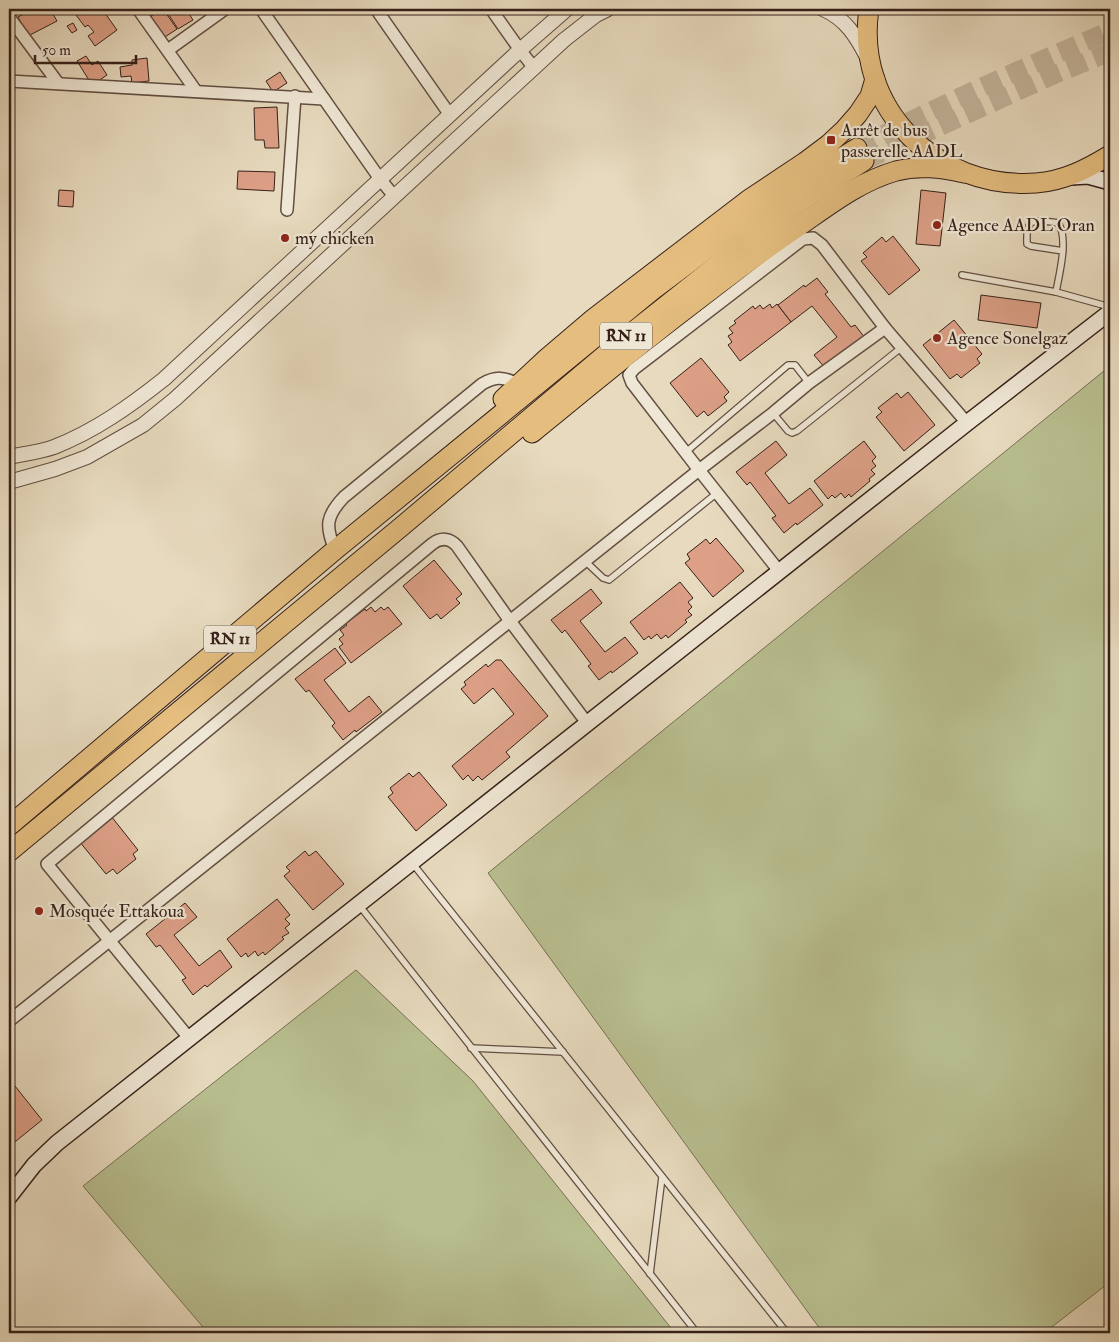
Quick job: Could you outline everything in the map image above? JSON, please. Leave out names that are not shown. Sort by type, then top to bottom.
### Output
[{"type":"highway","points":[[869,9],[867,19],[868,42],[873,72],[884,100],[909,136],[925,151],[964,173]]},
{"type":"highway","points":[[452,455],[478,422],[547,358],[594,318],[748,200],[829,144],[858,114],[870,96],[873,72]]},
{"type":"highway","name":"RN 11","points":[[9,826],[334,550],[620,317],[699,255],[797,185],[860,154],[811,195],[767,225],[713,266],[625,338],[401,527],[9,852]]},
{"type":"highway","points":[[401,527],[429,513],[453,497],[748,262],[864,184],[881,176],[908,168],[920,167],[942,168],[1012,184],[1038,183],[1062,178],[1087,169],[1110,156]]},
{"type":"main road","points":[[1062,178],[1088,176],[1110,182]]},
{"type":"main road","points":[[10,1193],[34,1165],[57,1143],[966,423],[1110,312]]},
{"type":"street","points":[[138,9],[196,91]]},
{"type":"street","points":[[168,50],[225,9]]},
{"type":"street","points":[[260,9],[394,196]]},
{"type":"street","points":[[376,9],[450,114]]},
{"type":"street","points":[[491,9],[534,68]]},
{"type":"street","points":[[9,457],[52,448],[78,436],[134,403],[164,379],[450,114],[568,9]]},
{"type":"street","points":[[9,482],[55,469],[87,457],[142,425],[175,399],[564,40],[608,9]]},
{"type":"street","points":[[823,9],[831,12],[845,23],[857,37],[873,72]]},
{"type":"street","points":[[9,17],[58,83]]},
{"type":"street","points":[[9,81],[324,98]]},
{"type":"street","points":[[287,210],[296,96]]},
{"type":"street","points":[[779,571],[632,383],[630,375],[634,369],[803,240],[813,238],[822,244],[885,328],[966,423]]},
{"type":"street","points":[[9,1021],[699,470],[809,383],[885,328]]},
{"type":"street","points":[[334,550],[328,530],[328,519],[334,508],[344,497],[482,384],[490,379],[501,378],[518,384]]},
{"type":"street","points":[[189,1038],[47,864],[432,544],[444,539],[455,543],[510,621],[587,723]]},
{"type":"lane","points":[[1056,292],[1063,251],[1062,228],[1052,222],[1035,222],[1028,226],[1028,244],[1063,251]]},
{"type":"lane","points":[[962,275],[1056,292],[1110,307]]},
{"type":"lane","points":[[773,413],[788,431],[792,433],[797,431],[902,348]]},
{"type":"lane","points":[[686,452],[788,365],[795,365],[809,383]]},
{"type":"lane","points":[[585,561],[603,578],[609,580],[717,493]]},
{"type":"lane","points":[[411,862],[787,1333]]},
{"type":"lane","points":[[358,904],[697,1333]]},
{"type":"lane","points":[[472,1048],[563,1052]]},
{"type":"lane","points":[[650,1274],[662,1177]]},
{"type":"green space","points":[[1110,366],[1110,1282],[1044,1333],[823,1333],[488,873]]},
{"type":"green space","points":[[356,970],[473,1081],[675,1333],[208,1333],[83,1186]]},
{"type":"building","points":[[33,9],[50,9],[57,21],[28,36],[18,17]]},
{"type":"building","points":[[85,9],[88,13],[93,9],[102,9],[117,30],[95,46],[88,36],[94,32],[88,25],[85,27],[73,11]]},
{"type":"building","points":[[163,9],[177,29],[159,41],[150,17]]},
{"type":"building","points":[[165,9],[186,9],[193,20],[178,29]]},
{"type":"building","points":[[73,23],[77,30],[72,33],[67,26]]},
{"type":"building","points":[[86,56],[92,65],[98,61],[107,75],[92,85],[77,61]]},
{"type":"building","points":[[147,58],[149,81],[132,83],[131,76],[121,77],[120,67],[132,65],[132,60]]},
{"type":"building","points":[[280,72],[287,83],[273,92],[266,81]]},
{"type":"building","points":[[277,107],[279,148],[265,148],[264,140],[255,140],[254,108]]},
{"type":"building","points":[[238,171],[275,172],[274,191],[237,189]]},
{"type":"building","points":[[59,190],[74,191],[73,207],[58,206]]},
{"type":"building","points":[[921,190],[946,193],[940,246],[916,244]]},
{"type":"building","points":[[893,236],[920,270],[889,295],[861,261],[867,257],[863,253],[882,237],[886,242]]},
{"type":"building","points":[[817,278],[828,292],[825,294],[851,327],[855,325],[865,338],[826,369],[814,355],[837,337],[812,306],[791,322],[778,305],[804,285],[805,287]]},
{"type":"building","points":[[981,295],[1041,303],[1037,328],[978,320]]},
{"type":"building","points":[[770,304],[772,308],[777,304],[791,322],[740,361],[728,345],[732,342],[728,336],[733,333],[729,328],[736,323],[734,321],[753,306],[755,309],[760,305],[763,309]]},
{"type":"building","points":[[954,320],[982,354],[977,359],[980,363],[961,378],[957,374],[950,379],[923,345]]},
{"type":"building","points":[[701,358],[729,392],[724,397],[727,401],[708,416],[704,411],[697,417],[670,383]]},
{"type":"building","points":[[908,392],[935,425],[904,451],[876,417],[882,412],[878,408],[897,393],[901,398]]},
{"type":"building","points":[[776,441],[787,455],[765,473],[789,504],[810,488],[823,505],[784,533],[772,518],[776,516],[750,482],[747,485],[736,472]]},
{"type":"building","points":[[864,441],[876,457],[872,461],[876,466],[871,470],[875,474],[869,479],[870,481],[851,497],[849,494],[845,498],[841,493],[835,498],[832,495],[828,499],[814,481]]},
{"type":"building","points":[[716,538],[744,571],[713,597],[685,563],[690,559],[687,554],[706,539],[710,544]]},
{"type":"building","points":[[434,560],[462,594],[456,599],[460,603],[441,619],[437,614],[430,619],[403,586]]},
{"type":"building","points":[[680,582],[693,598],[688,602],[692,607],[688,611],[692,615],[685,620],[687,622],[668,638],[666,635],[661,639],[657,634],[651,639],[649,636],[644,640],[630,622]]},
{"type":"building","points":[[591,589],[602,603],[580,621],[605,652],[625,637],[638,653],[612,673],[611,671],[599,680],[588,666],[591,664],[565,630],[562,633],[551,620]]},
{"type":"building","points":[[371,607],[375,612],[381,607],[384,610],[388,607],[402,624],[351,663],[339,647],[343,644],[339,639],[344,635],[340,630],[365,609],[366,611]]},
{"type":"building","points":[[335,648],[346,663],[324,680],[349,712],[369,696],[382,712],[343,740],[332,726],[335,723],[309,690],[306,692],[295,679]]},
{"type":"building","points":[[496,660],[501,660],[548,716],[506,752],[510,757],[482,780],[478,776],[473,781],[468,775],[463,780],[452,766],[514,714],[493,688],[474,704],[461,689],[466,685],[464,682],[486,664],[488,667]]},
{"type":"building","points":[[419,772],[447,805],[416,831],[388,797],[393,793],[390,788],[409,773],[413,777]]},
{"type":"building","points":[[111,816],[138,850],[133,854],[136,859],[117,874],[113,869],[106,874],[79,841]]},
{"type":"building","points":[[305,851],[309,856],[316,851],[344,884],[313,910],[284,876],[290,871],[286,867]]},
{"type":"building","points":[[277,899],[290,915],[285,919],[290,924],[285,928],[289,933],[282,937],[284,939],[265,955],[263,952],[258,956],[255,951],[248,957],[246,953],[241,957],[227,939]]},
{"type":"building","points":[[185,903],[197,917],[174,935],[199,966],[220,950],[232,967],[207,987],[205,985],[193,995],[182,980],[186,978],[160,945],[156,947],[146,934]]},
{"type":"building","points":[[15,1086],[42,1120],[11,1145],[9,1142],[9,1091]]},
{"type":"tunnel","points":[[857,148],[982,87],[1110,31]]},
{"type":"tunnel","points":[[864,161],[1053,75],[1110,52]]},
{"type":"place","name":"Arrêt de bus passerelle AADL","points":[[831,140]]},
{"type":"place","name":"Agence AADL Oran","points":[[937,225]]},
{"type":"place","name":"my chicken","points":[[285,238]]},
{"type":"place","name":"Agence Sonelgaz","points":[[937,338]]},
{"type":"place","name":"Mosquée Ettakoua","points":[[39,911]]}]
